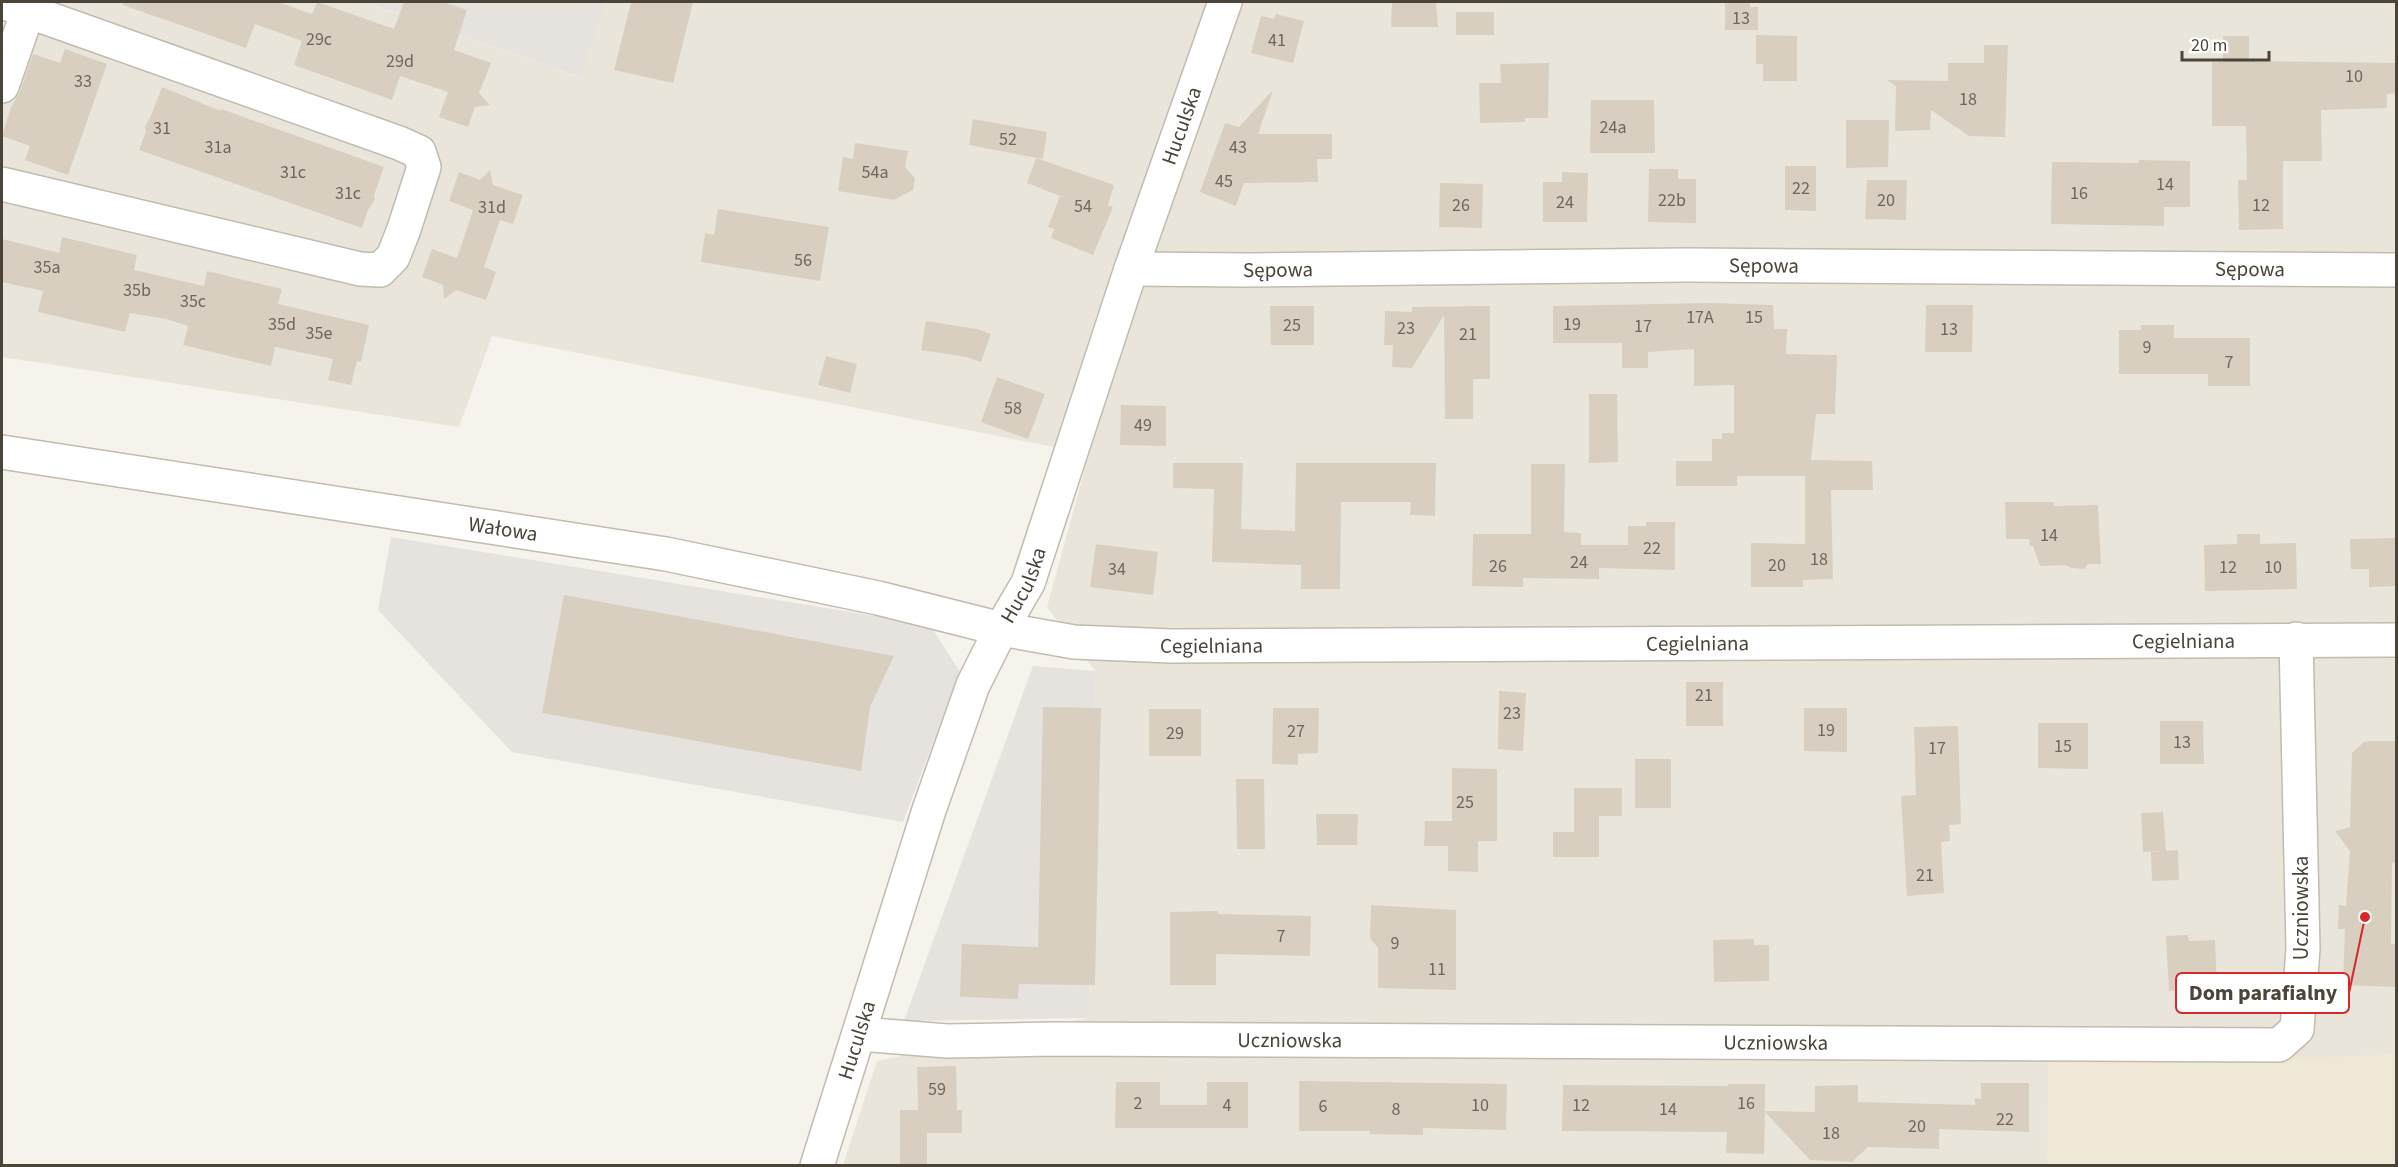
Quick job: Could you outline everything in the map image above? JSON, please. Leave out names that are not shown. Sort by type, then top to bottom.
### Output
[{"type":"street","name":"Huculska","points":[[817,1166],[929,810],[974,685],[1001,629],[1028,583],[1131,269],[1225,2]]},
{"type":"street","points":[[2,86],[15,6],[399,143],[419,152],[424,167],[397,248],[393,257],[380,270],[360,269],[2,184]]},
{"type":"street","name":"Sępowa","points":[[1131,269],[1258,270],[1722,265],[2397,270]]},
{"type":"street","name":"Wałowa","points":[[2,452],[666,554],[878,598],[1001,629]]},
{"type":"street","name":"Cegielniana","points":[[1001,629],[1074,642],[1171,646],[2397,640]]},
{"type":"street","name":"Uczniowska","points":[[860,1034],[947,1041],[1052,1039],[2279,1045],[2297,1029],[2303,949],[2296,639]]},
{"type":"shaded area","points":[[17,2],[363,2],[579,77],[606,2],[2396,2],[2396,1165],[843,1165],[877,1061],[1089,1018],[1095,671],[1047,607],[1089,454],[492,336],[459,427],[2,357],[2,47]]},
{"type":"shaded area","points":[[364,2],[606,2],[580,77]]},
{"type":"shaded area","points":[[391,537],[930,625],[960,672],[903,822],[512,752],[378,610]]},
{"type":"shaded area","points":[[1033,666],[1095,671],[1089,1018],[904,1021]]},
{"type":"shaded area","points":[[2396,1054],[2396,1165],[2047,1166],[2048,1059],[2325,1057]]},
{"type":"building","points":[[124,2],[278,2],[312,14],[317,2],[394,29],[404,2],[443,2],[467,10],[454,50],[491,63],[479,93],[490,105],[475,107],[468,127],[439,117],[448,92],[400,76],[392,100],[294,65],[302,41],[255,24],[246,48],[123,5]]},
{"type":"building","points":[[631,2],[693,2],[673,83],[614,70]]},
{"type":"building","points":[[1392,2],[1436,2],[1438,27],[1391,27]]},
{"type":"building","points":[[1725,2],[1750,2],[1750,7],[1758,7],[1758,30],[1725,30]]},
{"type":"building","points":[[1456,12],[1494,12],[1494,35],[1456,35]]},
{"type":"building","points":[[1276,14],[1304,21],[1293,63],[1251,53],[1261,16],[1274,19]]},
{"type":"building","points":[[1756,35],[1797,36],[1797,81],[1763,81],[1763,64],[1756,64]]},
{"type":"building","points":[[2223,36],[2249,36],[2249,61],[2397,63],[2397,93],[2387,94],[2387,108],[2321,110],[2322,161],[2283,161],[2283,229],[2239,230],[2238,180],[2247,180],[2246,126],[2212,126],[2212,62],[2223,62]]},
{"type":"building","points":[[1984,45],[2008,45],[2005,137],[1969,136],[1931,110],[1930,130],[1895,131],[1896,86],[1887,80],[1948,81],[1948,63],[1984,63]]},
{"type":"building","points":[[65,49],[107,64],[68,175],[25,160],[30,146],[2,136],[11,107],[20,92],[33,54],[60,63]]},
{"type":"building","points":[[1549,63],[1548,118],[1525,118],[1525,122],[1480,123],[1479,83],[1501,83],[1500,64]]},
{"type":"building","points":[[162,87],[221,111],[221,109],[384,167],[374,195],[375,199],[368,210],[362,228],[139,150],[146,131],[145,126]]},
{"type":"building","points":[[1273,90],[1258,134],[1332,134],[1332,159],[1317,159],[1318,182],[1244,183],[1236,206],[1200,192],[1225,123],[1239,127]]},
{"type":"building","points":[[1591,100],[1654,100],[1655,153],[1590,153]]},
{"type":"building","points":[[973,119],[1047,132],[1043,159],[969,145]]},
{"type":"building","points":[[1846,120],[1889,120],[1888,167],[1846,168]]},
{"type":"building","points":[[855,143],[908,151],[905,167],[915,178],[913,190],[894,200],[838,191],[843,157],[853,159]]},
{"type":"building","points":[[1036,158],[1114,185],[1108,205],[1113,207],[1093,255],[1051,238],[1054,229],[1048,227],[1060,196],[1027,183]]},
{"type":"building","points":[[2139,160],[2190,161],[2190,207],[2164,207],[2164,226],[2051,224],[2052,162],[2139,163]]},
{"type":"building","points":[[1785,166],[1816,166],[1816,211],[1785,210]]},
{"type":"building","points":[[1649,169],[1678,169],[1678,179],[1696,179],[1696,223],[1648,222]]},
{"type":"building","points":[[490,170],[493,185],[523,195],[513,224],[500,220],[484,267],[496,272],[486,300],[456,290],[444,299],[443,285],[422,277],[432,249],[457,258],[473,210],[449,201],[459,172],[480,180]]},
{"type":"building","points":[[1562,172],[1588,173],[1587,222],[1543,222],[1543,182],[1562,182]]},
{"type":"building","points":[[1867,180],[1907,180],[1906,220],[1865,219]]},
{"type":"building","points":[[1440,183],[1483,184],[1482,228],[1439,227]]},
{"type":"building","points":[[718,209],[829,227],[820,281],[701,262],[705,233],[714,235]]},
{"type":"building","points":[[62,237],[137,255],[134,270],[204,286],[207,271],[282,289],[278,304],[369,325],[361,362],[357,361],[351,385],[328,380],[333,359],[275,347],[271,366],[183,345],[188,326],[166,319],[130,313],[125,332],[38,312],[43,291],[2,282],[2,239],[59,253]]},
{"type":"building","points":[[1710,303],[1773,305],[1774,329],[1787,329],[1786,354],[1837,355],[1835,414],[1816,414],[1811,460],[1872,461],[1873,490],[1831,490],[1833,579],[1803,580],[1803,587],[1751,587],[1751,543],[1805,544],[1805,476],[1737,476],[1737,486],[1676,486],[1676,461],[1712,461],[1712,439],[1722,439],[1722,433],[1734,433],[1734,385],[1694,386],[1694,349],[1648,352],[1648,368],[1622,368],[1622,343],[1553,343],[1553,306]]},
{"type":"building","points":[[1926,305],[1973,305],[1972,352],[1925,352]]},
{"type":"building","points":[[1270,306],[1314,306],[1314,345],[1271,345]]},
{"type":"building","points":[[1490,306],[1490,379],[1473,379],[1473,419],[1445,419],[1444,315],[1412,368],[1392,367],[1393,345],[1384,345],[1385,311],[1412,312],[1412,307]]},
{"type":"building","points":[[926,321],[977,329],[991,334],[981,362],[967,357],[921,350]]},
{"type":"building","points":[[2141,325],[2174,325],[2174,338],[2250,338],[2250,386],[2208,386],[2208,374],[2119,374],[2119,330],[2141,330]]},
{"type":"building","points":[[826,356],[857,364],[850,393],[818,385]]},
{"type":"building","points":[[997,377],[1045,394],[1028,439],[981,422]]},
{"type":"building","points":[[1589,394],[1617,394],[1618,462],[1589,463]]},
{"type":"building","points":[[1121,405],[1166,406],[1166,446],[1120,445]]},
{"type":"building","points":[[1173,463],[1243,463],[1241,529],[1295,531],[1296,463],[1436,463],[1435,516],[1410,515],[1411,502],[1341,502],[1340,589],[1301,589],[1301,565],[1212,562],[1214,489],[1173,488]]},
{"type":"building","points":[[1531,464],[1565,464],[1564,532],[1581,533],[1581,545],[1628,545],[1628,526],[1646,526],[1646,522],[1675,522],[1675,570],[1599,568],[1599,579],[1523,578],[1523,587],[1472,586],[1473,534],[1531,534]]},
{"type":"building","points":[[2005,502],[2054,502],[2054,506],[2098,505],[2101,564],[2088,564],[2084,569],[2071,568],[2066,565],[2040,566],[2029,539],[2006,539]]},
{"type":"building","points":[[2237,534],[2260,534],[2260,544],[2296,543],[2297,589],[2205,591],[2204,545],[2237,544]]},
{"type":"building","points":[[2397,538],[2397,586],[2369,587],[2369,569],[2351,569],[2350,539]]},
{"type":"building","points":[[1096,544],[1158,552],[1153,595],[1090,587]]},
{"type":"building","points":[[564,595],[894,656],[870,707],[861,771],[542,713]]},
{"type":"building","points":[[1686,682],[1723,682],[1723,726],[1686,726]]},
{"type":"building","points":[[1499,691],[1526,693],[1523,751],[1498,749]]},
{"type":"building","points":[[1043,707],[1101,708],[1095,985],[1019,984],[1018,999],[960,997],[962,944],[1038,947]]},
{"type":"building","points":[[1273,708],[1319,708],[1318,753],[1298,754],[1298,765],[1272,764]]},
{"type":"building","points":[[1804,708],[1847,708],[1847,752],[1804,751]]},
{"type":"building","points":[[1149,709],[1201,709],[1201,756],[1149,756]]},
{"type":"building","points":[[2160,721],[2203,721],[2204,764],[2160,764]]},
{"type":"building","points":[[2038,723],[2088,723],[2088,769],[2038,768]]},
{"type":"building","points":[[1958,726],[1961,824],[1949,825],[1950,841],[1941,842],[1944,893],[1907,896],[1901,796],[1916,795],[1914,727]]},
{"type":"building","points":[[2397,741],[2397,861],[2392,863],[2391,944],[2397,944],[2397,987],[2343,985],[2345,929],[2338,929],[2339,905],[2346,906],[2350,851],[2335,831],[2350,827],[2352,753],[2364,742]]},
{"type":"building","points":[[1635,759],[1671,759],[1671,808],[1635,808]]},
{"type":"building","points":[[1452,768],[1497,769],[1497,841],[1478,841],[1478,872],[1448,871],[1448,846],[1424,846],[1425,821],[1452,821]]},
{"type":"building","points":[[1236,779],[1264,779],[1265,849],[1237,849]]},
{"type":"building","points":[[1574,788],[1622,788],[1622,816],[1599,816],[1599,857],[1553,857],[1553,832],[1574,832]]},
{"type":"building","points":[[2163,812],[2166,851],[2143,852],[2141,813]]},
{"type":"building","points":[[1316,814],[1358,814],[1357,845],[1317,845]]},
{"type":"building","points":[[2178,850],[2179,880],[2152,881],[2151,852]]},
{"type":"building","points":[[1371,905],[1456,910],[1456,990],[1378,988],[1378,948],[1370,938]]},
{"type":"building","points":[[1218,911],[1218,914],[1311,916],[1310,956],[1216,954],[1216,985],[1170,985],[1170,912]]},
{"type":"building","points":[[2188,935],[2189,941],[2215,940],[2217,988],[2169,991],[2166,936]]},
{"type":"building","points":[[1754,939],[1754,945],[1769,945],[1769,981],[1714,982],[1713,940]]},
{"type":"building","points":[[956,1066],[957,1110],[962,1110],[962,1133],[927,1133],[927,1166],[900,1166],[900,1110],[918,1110],[917,1067]]},
{"type":"building","points":[[1299,1081],[1507,1084],[1506,1130],[1423,1128],[1423,1135],[1370,1134],[1370,1131],[1299,1131]]},
{"type":"building","points":[[1116,1082],[1160,1082],[1160,1105],[1207,1105],[1207,1082],[1248,1082],[1248,1128],[1115,1128]]},
{"type":"building","points":[[1981,1083],[2029,1083],[2029,1132],[1939,1129],[1939,1149],[1868,1147],[1852,1162],[1810,1160],[1765,1112],[1764,1154],[1726,1153],[1727,1132],[1562,1131],[1563,1085],[1728,1086],[1728,1084],[1765,1084],[1765,1111],[1815,1112],[1815,1086],[1858,1085],[1858,1102],[1975,1105],[1975,1098],[1981,1099]]},
{"type":"place","name":"Dom parafialny","points":[[2365,917]]}]
